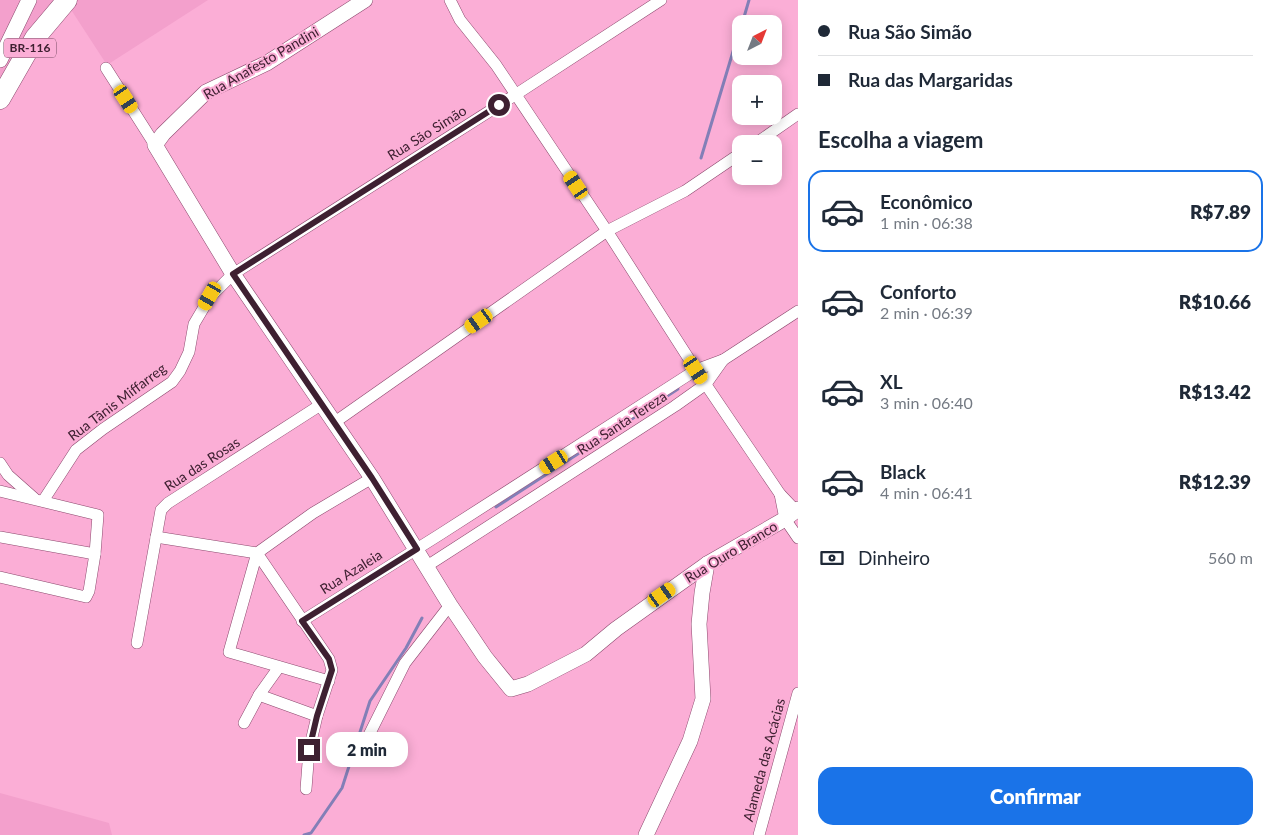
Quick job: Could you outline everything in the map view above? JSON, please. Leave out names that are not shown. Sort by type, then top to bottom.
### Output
[{"type":"highway","name":"BR-116","points":[[0,99],[35,38],[67,0]]},
{"type":"street","points":[[0,60],[29,0]]},
{"type":"street","points":[[450,0],[460,20],[496,65],[607,231],[696,370],[794,513],[798,538]]},
{"type":"street","name":"Rua São Simão","points":[[233,274],[661,0]]},
{"type":"street","name":"Rua Anafesto Pandini","points":[[155,145],[162,134],[206,92],[267,63],[360,3]]},
{"type":"street","points":[[106,68],[233,274],[372,478],[450,605],[404,663],[362,750]]},
{"type":"street","points":[[768,135],[798,114]]},
{"type":"street","points":[[335,422],[607,231],[685,191],[732,160]]},
{"type":"street","name":"Rua Tânis Miffarreg","points":[[39,500],[76,450],[103,429],[172,382],[180,371],[189,352],[194,324],[210,296],[233,274]]},
{"type":"street","name":"Rua Santa Tereza","points":[[417,549],[696,370],[723,360],[798,311]]},
{"type":"street","name":"Rua Santa Tereza","points":[[427,566],[675,406],[706,384],[723,360]]},
{"type":"street","name":"Rua das Rosas","points":[[138,642],[161,510],[168,503],[322,404]]},
{"type":"street","points":[[0,463],[8,475],[39,500]]},
{"type":"street","points":[[329,681],[229,652],[256,553],[313,513],[372,478]]},
{"type":"street","points":[[0,491],[98,515],[95,554],[88,596],[84,597],[0,577]]},
{"type":"street","name":"Rua Ouro Branco","points":[[450,605],[485,657],[511,689],[528,684],[586,654],[616,629],[707,564],[794,513]]},
{"type":"street","points":[[0,537],[95,554]]},
{"type":"street","points":[[156,537],[256,553],[329,659],[332,670],[317,716],[309,750],[306,789]]},
{"type":"street","name":"Rua Azaleia","points":[[302,621],[417,549]]},
{"type":"street","points":[[646,835],[690,741],[703,699],[699,624],[707,564]]},
{"type":"street","points":[[244,723],[259,695],[278,667]]},
{"type":"street","name":"Alameda das Acácias","points":[[759,835],[798,693]]},
{"type":"street","points":[[259,695],[317,716]]},
{"type":"shaded area","points":[[0,0],[208,0],[107,65],[66,2],[0,99]]},
{"type":"shaded area","points":[[0,793],[109,823],[112,835],[0,835]]},
{"type":"waterway","points":[[745,15],[749,0]]},
{"type":"waterway","points":[[701,158],[732,55]]},
{"type":"waterway","points":[[496,507],[678,389]]},
{"type":"waterway","points":[[304,835],[311,833],[342,788],[370,701],[406,648],[422,618]]},
{"type":"route","points":[[309,750],[317,716],[332,670],[329,659],[302,621],[417,549],[335,422],[233,274],[499,105]]}]
